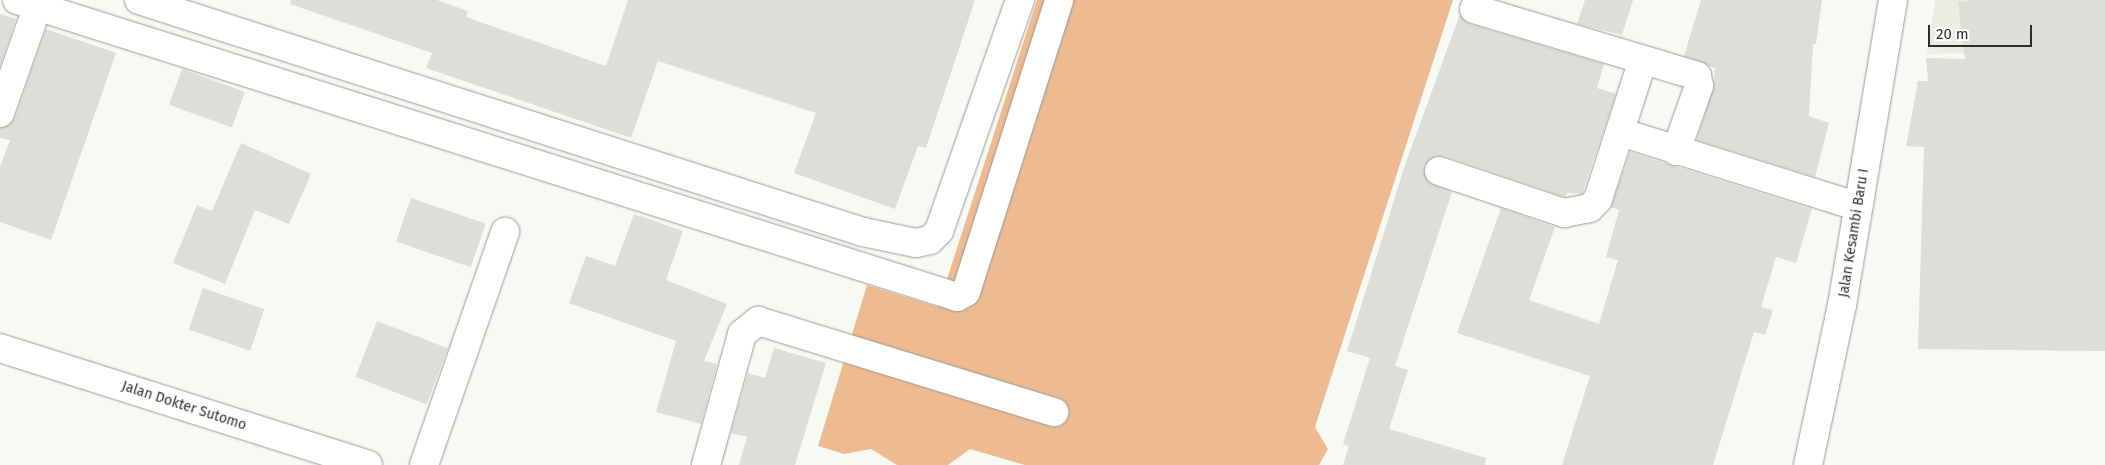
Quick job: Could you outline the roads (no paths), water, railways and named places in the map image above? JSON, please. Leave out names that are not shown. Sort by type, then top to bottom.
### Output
[{"type":"street","points":[[17,0],[957,297],[966,292],[1059,0]]},
{"type":"street","points":[[139,0],[863,232],[916,243],[930,240],[939,231],[1020,0]]},
{"type":"street","name":"Jalan Kesambi Baru I","points":[[1808,465],[1859,207],[1893,0]]},
{"type":"street","points":[[1474,10],[1697,76],[1700,81],[1676,151]]},
{"type":"street","points":[[0,113],[32,22]]},
{"type":"street","points":[[1439,171],[1576,214],[1598,199],[1643,60]]},
{"type":"street","points":[[1620,132],[1859,207]]},
{"type":"street","points":[[424,465],[505,232]]},
{"type":"street","points":[[706,465],[742,334],[758,321],[1054,412]]},
{"type":"street","name":"Jalan Dokter Sutomo","points":[[0,348],[368,465]]}]
